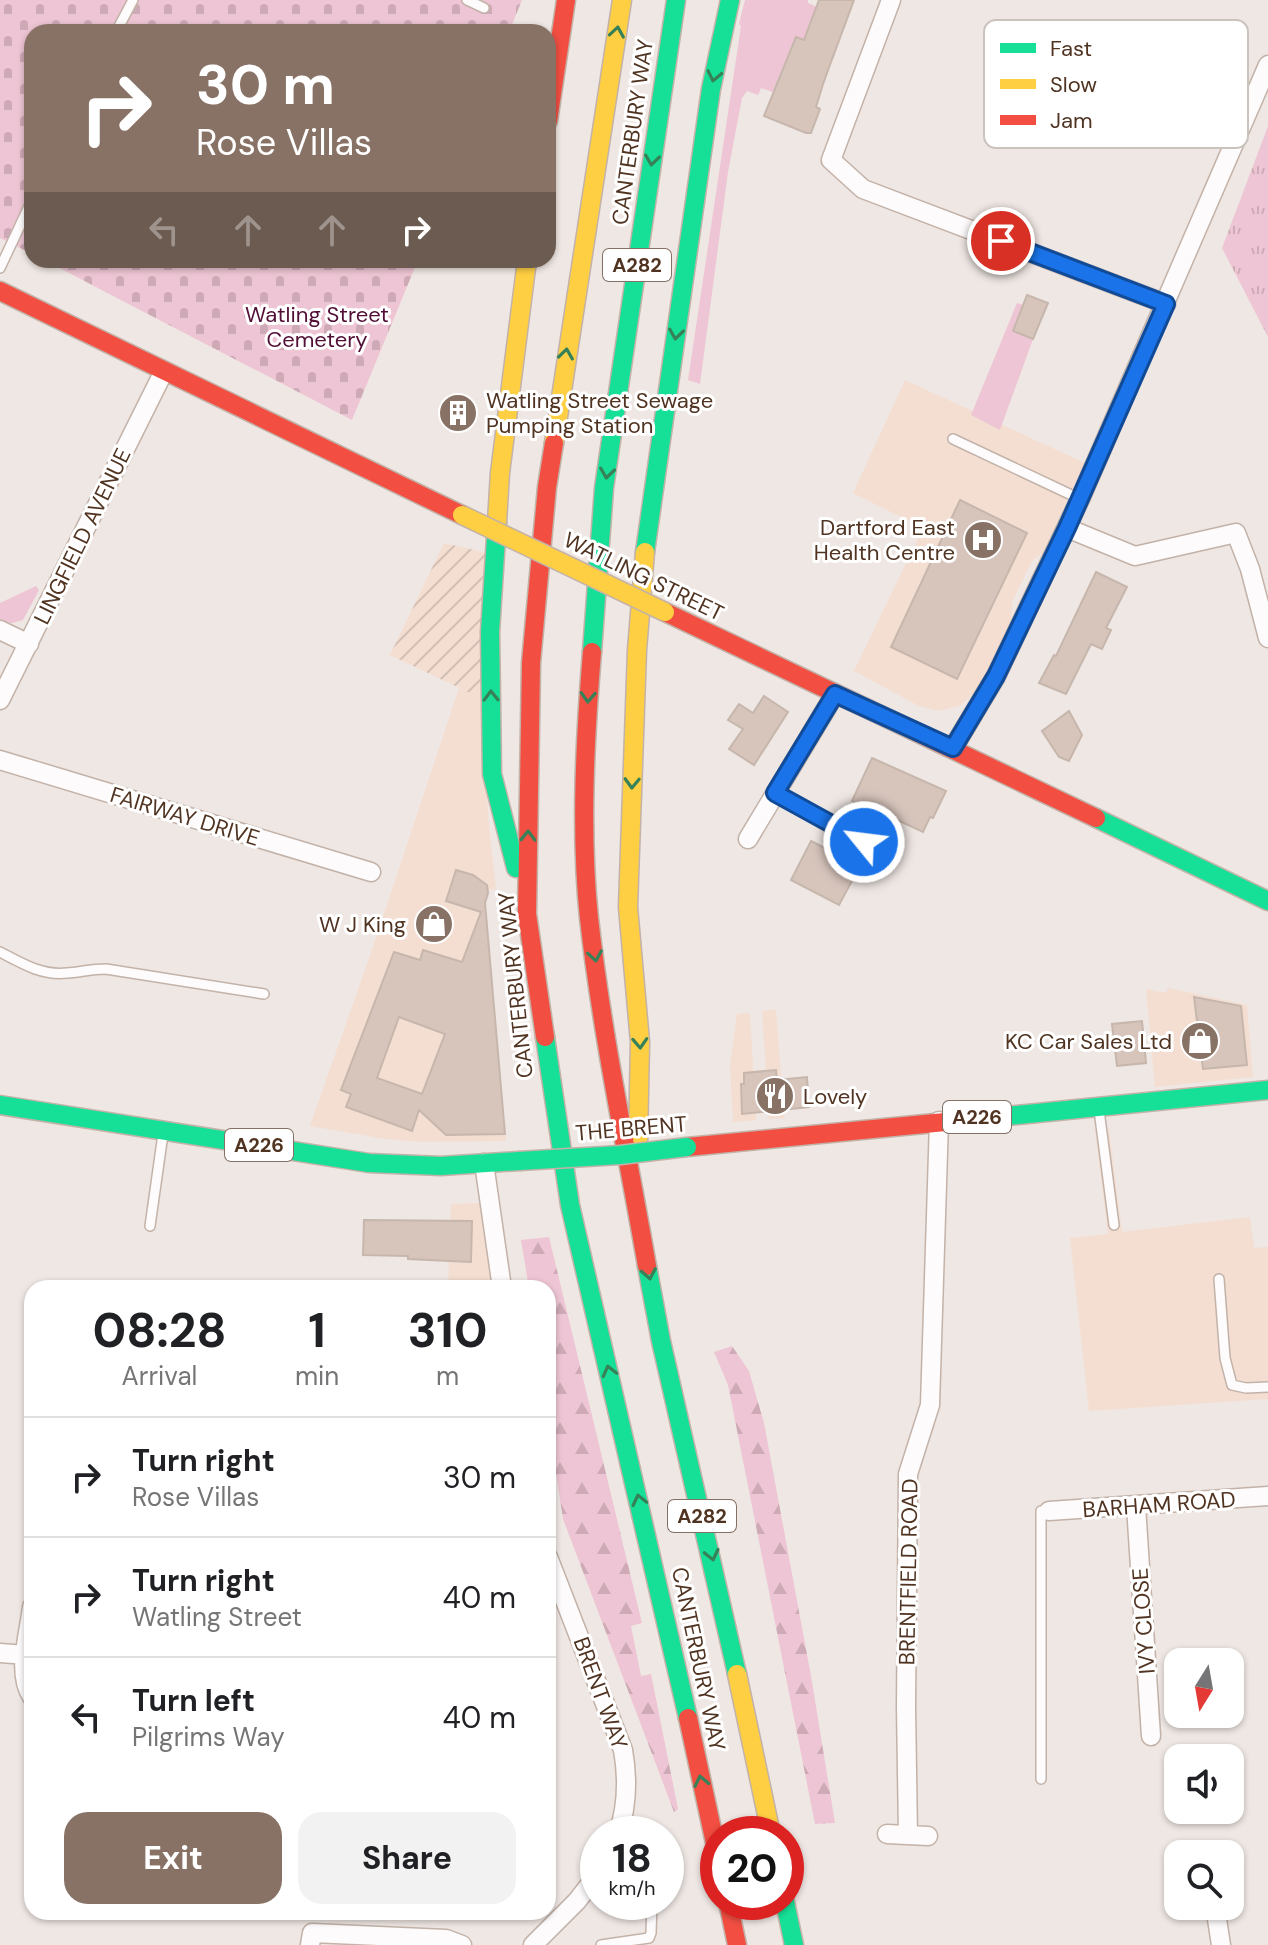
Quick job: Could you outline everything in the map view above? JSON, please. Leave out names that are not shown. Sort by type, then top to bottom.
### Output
[{"type":"main road","points":[[556,67],[566,0]]},
{"type":"main road","name":"CANTERBURY WAY","points":[[622,0],[547,487],[531,663],[527,914],[570,1205],[655,1567],[709,1816]]},
{"type":"main road","name":"CANTERBURY WAY","points":[[676,0],[604,488],[587,713],[585,807],[589,917],[615,1086],[661,1341],[720,1592],[767,1816]]},
{"type":"main road","points":[[636,1197],[640,1042],[628,907],[638,636],[648,522],[711,89],[730,0]]},
{"type":"main road","points":[[526,268],[500,473],[490,632],[492,774],[527,914]]},
{"type":"main road","name":"WATLING STREET","points":[[0,291],[1268,901]]},
{"type":"main road","name":"THE BRENT","points":[[0,1105],[369,1163],[441,1166],[620,1155],[1268,1090]]},
{"type":"main road","points":[[732,1920],[737,1945]]},
{"type":"main road","points":[[789,1920],[794,1945]]},
{"type":"street","points":[[891,0],[831,160],[863,189],[1166,304]]},
{"type":"street","points":[[1248,112],[1268,65]]},
{"type":"street","points":[[953,748],[996,676],[1067,528],[1233,148]]},
{"type":"street","name":"LINGFIELD AVENUE","points":[[0,700],[164,371]]},
{"type":"street","points":[[1067,528],[1135,556],[1236,533],[1250,569],[1268,638]]},
{"type":"street","points":[[0,630],[29,644]]},
{"type":"street","points":[[748,839],[835,694]]},
{"type":"street","name":"FAIRWAY DRIVE","points":[[0,760],[371,872]]},
{"type":"street","name":"BRENTFIELD ROAD","points":[[908,1835],[908,1474],[930,1405],[939,1121]]},
{"type":"street","points":[[484,1163],[501,1280]]},
{"type":"street","name":"BARHAM ROAD","points":[[1049,1511],[1268,1496]]},
{"type":"street","name":"IVY CLOSE","points":[[1136,1506],[1151,1736]]},
{"type":"street","name":"BRENT WAY","points":[[556,1578],[623,1750],[626,1782],[623,1816]]},
{"type":"street","points":[[0,1653],[24,1655]]},
{"type":"street","points":[[887,1834],[928,1836]]},
{"type":"street","points":[[533,1945],[580,1897]]},
{"type":"street","points":[[1217,1920],[1221,1945]]},
{"type":"street","points":[[310,1945],[312,1933],[446,1939],[462,1945]]},
{"type":"lane","points":[[120,24],[133,0]]},
{"type":"lane","points":[[467,0],[484,8]]},
{"type":"lane","points":[[0,268],[24,217]]},
{"type":"lane","points":[[953,439],[1080,499]]},
{"type":"lane","points":[[775,793],[864,842]]},
{"type":"lane","points":[[0,952],[38,971],[66,974],[84,969],[106,969],[264,994]]},
{"type":"lane","points":[[1099,1106],[1114,1225]]},
{"type":"lane","points":[[150,1226],[164,1130]]},
{"type":"lane","points":[[1219,1279],[1225,1358],[1232,1385],[1268,1387]]},
{"type":"lane","points":[[1041,1779],[1041,1511],[1049,1511]]},
{"type":"lane","points":[[601,1945],[649,1938],[651,1920]]},
{"type":"shaded area","name":"Dartford East Health Centre","points":[[905,380],[1085,463],[1042,553],[1032,561],[1012,602],[1011,622],[978,690],[959,706],[938,711],[919,706],[854,671],[923,528],[853,493]]},
{"type":"shaded area","points":[[444,543],[487,553],[480,693],[470,693],[390,655]]},
{"type":"shaded area","name":"W J King","points":[[459,688],[480,693],[496,889],[488,890],[485,903],[506,1141],[422,1142],[310,1126],[374,944]]},
{"type":"shaded area","name":"KC Car Sales Ltd","points":[[1168,988],[1247,1005],[1253,1077],[1155,1087],[1146,989],[1166,993]]},
{"type":"shaded area","points":[[776,1009],[784,1118],[769,1119],[762,1011]]},
{"type":"shaded area","points":[[750,1013],[756,1120],[733,1122],[730,1065],[737,1014]]},
{"type":"shaded area","points":[[1109,1129],[1122,1232],[1250,1217],[1254,1248],[1268,1247],[1268,1399],[1089,1411],[1070,1238],[1108,1234],[1095,1130]]},
{"type":"shaded area","points":[[483,1203],[495,1280],[448,1280],[451,1204]]},
{"type":"green space","points":[[0,0],[522,0],[512,24],[24,24],[24,250],[0,238]]},
{"type":"green space","points":[[745,0],[808,0],[817,7],[826,79],[825,82],[783,68],[775,89],[786,97],[761,88],[758,95],[747,91],[742,98],[728,172],[700,384],[688,380]]},
{"type":"green space","points":[[1268,126],[1268,337],[1222,248]]},
{"type":"green space","name":"Watling Street Cemetery","points":[[59,268],[415,268],[352,420]]},
{"type":"green space","points":[[1017,303],[1023,305],[1013,331],[1033,339],[1000,430],[971,415]]},
{"type":"green space","points":[[36,586],[39,590],[23,620],[12,623],[0,621],[0,603]]},
{"type":"green space","points":[[549,1237],[642,1623],[631,1626],[641,1676],[651,1674],[678,1809],[674,1812],[563,1519],[556,1473],[556,1280],[528,1280],[521,1240]]},
{"type":"green space","points":[[732,1346],[749,1371],[764,1423],[835,1823],[815,1824],[728,1385],[714,1352]]},
{"type":"building","points":[[819,0],[854,0],[824,81],[816,107],[820,109],[811,133],[806,133],[764,116],[796,37],[804,40]]},
{"type":"building","points":[[1027,295],[1048,303],[1033,339],[1013,331]]},
{"type":"building","name":"Watling Street Sewage Pumping Station","points":[[456,398],[471,405],[461,428],[446,421]]},
{"type":"building","points":[[960,500],[1027,533],[957,679],[891,647]]},
{"type":"building","points":[[1096,572],[1127,587],[1106,628],[1111,630],[1102,649],[1091,644],[1066,694],[1039,683],[1056,656]]},
{"type":"building","points":[[764,696],[788,712],[754,765],[729,749],[743,729],[728,720],[739,704],[753,713]]},
{"type":"building","points":[[1069,711],[1082,735],[1069,761],[1059,757],[1042,731]]},
{"type":"building","points":[[872,758],[946,791],[923,832],[878,811],[877,814],[874,812],[866,828],[848,819],[855,803],[852,801]]},
{"type":"building","points":[[811,841],[860,866],[839,905],[791,880]]},
{"type":"building","points":[[456,870],[473,875],[487,885],[485,903],[505,1134],[446,1135],[419,1110],[412,1131],[346,1107],[351,1094],[341,1090],[394,952],[420,960],[423,950],[462,962],[481,912],[446,901]],"holes":[[[399,1017],[445,1034],[422,1094],[377,1078]]]},
{"type":"building","points":[[1194,997],[1241,1006],[1247,1065],[1203,1069]]},
{"type":"building","points":[[1142,1021],[1146,1063],[1117,1066],[1112,1024]]},
{"type":"building","points":[[776,1070],[777,1080],[807,1077],[809,1107],[742,1114],[741,1084],[744,1084],[744,1073]]},
{"type":"building","points":[[364,1220],[472,1221],[471,1262],[363,1255]]},
{"type":"traffic: fast","points":[[592,652],[604,488],[676,0]]},
{"type":"traffic: fast","points":[[645,552],[711,89],[730,0]]},
{"type":"traffic: fast","points":[[497,522],[490,632],[492,774],[516,868]]},
{"type":"traffic: fast","points":[[1096,818],[1268,901]]},
{"type":"traffic: fast","points":[[545,1037],[570,1205],[688,1718]]},
{"type":"traffic: fast","points":[[997,1117],[1268,1090]]},
{"type":"traffic: fast","points":[[0,1105],[369,1163],[441,1166],[519,1161]]},
{"type":"traffic: fast","points":[[519,1161],[620,1155],[687,1147]]},
{"type":"traffic: fast","points":[[647,1266],[661,1341],[737,1674]]},
{"type":"traffic: fast","points":[[789,1920],[794,1945]]},
{"type":"traffic: slow","points":[[554,443],[622,0]]},
{"type":"traffic: slow","points":[[497,522],[500,473],[526,268]]},
{"type":"traffic: slow","points":[[462,515],[665,612]]},
{"type":"traffic: slow","points":[[638,1142],[640,1042],[628,907],[637,650],[645,552]]},
{"type":"traffic: slow","points":[[737,1674],[767,1816]]},
{"type":"traffic: jam","points":[[556,67],[566,0]]},
{"type":"traffic: jam","points":[[0,291],[462,515]]},
{"type":"traffic: jam","points":[[545,1037],[527,914],[531,663],[554,443]]},
{"type":"traffic: jam","points":[[665,612],[1096,818]]},
{"type":"traffic: jam","points":[[592,652],[584,785],[586,885],[594,962],[647,1266]]},
{"type":"traffic: jam","points":[[687,1147],[997,1117]]},
{"type":"traffic: jam","points":[[688,1718],[709,1816]]},
{"type":"traffic: jam","points":[[732,1920],[737,1945]]},
{"type":"place","name":"Watling Street Sewage Pumping Station","points":[[458,413]]},
{"type":"place","name":"Dartford East Health Centre","points":[[983,540]]},
{"type":"place","name":"W J King","points":[[434,924]]},
{"type":"place","name":"KC Car Sales Ltd","points":[[1200,1041]]},
{"type":"place","name":"Lovely","points":[[775,1096]]},
{"type":"route","points":[[864,842],[775,793],[835,694],[953,748],[996,676],[1067,528],[1166,304],[1001,241]]}]
